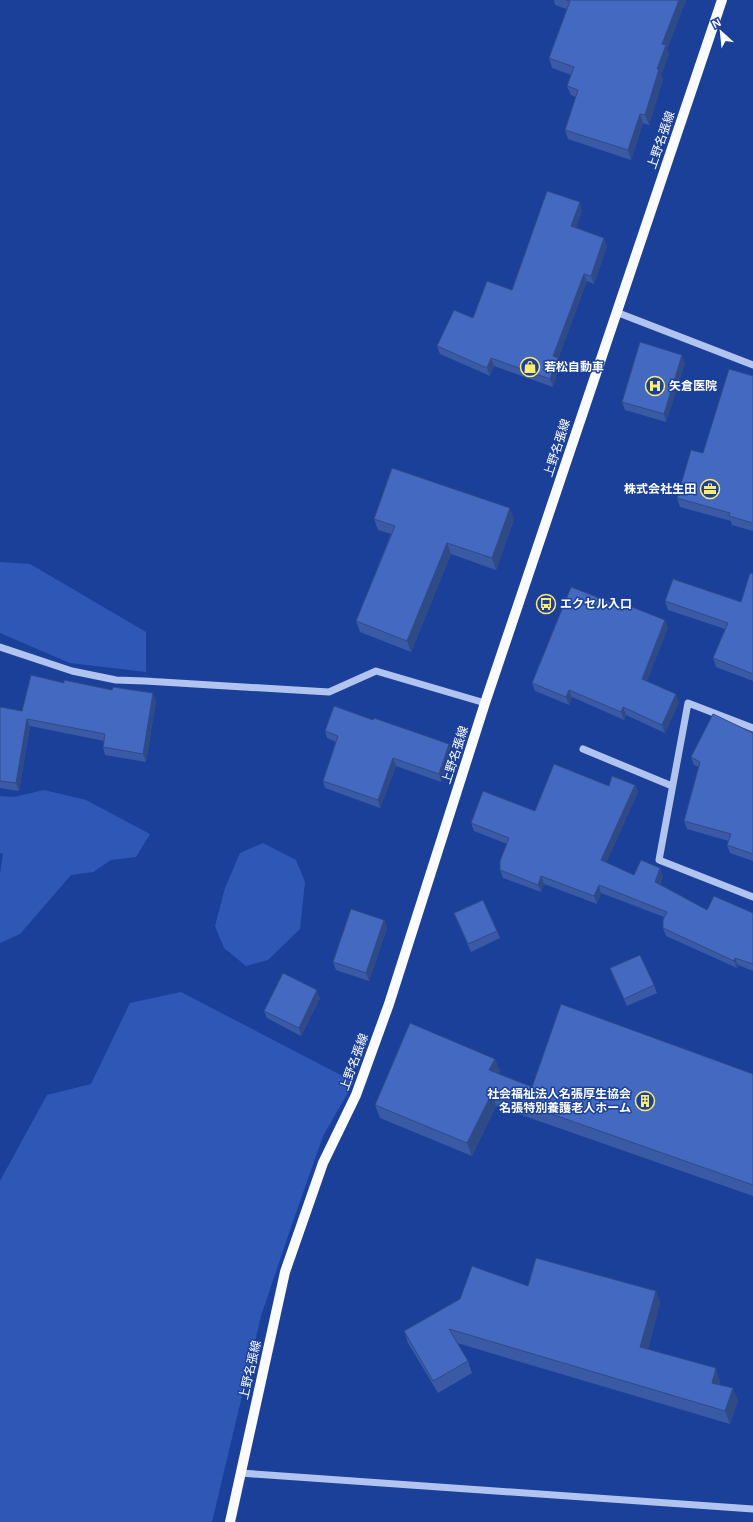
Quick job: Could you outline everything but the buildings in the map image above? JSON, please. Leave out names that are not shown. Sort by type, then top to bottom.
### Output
[{"type":"main road","name":"上野名張線","points":[[230,1522],[285,1272],[323,1163],[356,1095],[389,1004],[485,703],[722,0]]},
{"type":"street","points":[[616,312],[753,365]]},
{"type":"street","points":[[0,647],[72,671],[116,680],[329,692],[376,671],[485,703]]},
{"type":"street","points":[[753,728],[688,704],[659,860],[753,897]]},
{"type":"street","points":[[583,749],[672,786]]},
{"type":"street","points":[[240,1473],[753,1509]]},
{"type":"shaded area","points":[[0,562],[30,564],[146,632],[146,672],[70,663],[0,633]]},
{"type":"shaded area","points":[[44,790],[86,800],[150,834],[136,857],[111,860],[93,872],[71,875],[20,934],[0,943],[0,874],[3,854],[0,853],[0,796],[14,797]]},
{"type":"shaded area","points":[[263,843],[296,860],[305,882],[300,929],[268,960],[246,966],[224,948],[215,926],[225,888],[240,853]]},
{"type":"shaded area","points":[[181,992],[354,1082],[323,1136],[261,1316],[212,1522],[0,1522],[0,1181],[47,1095],[91,1084],[130,1003]]},
{"type":"place","name":"若松自動車","points":[[530,367]]},
{"type":"place","name":"矢倉医院","points":[[655,386]]},
{"type":"place","name":"株式会社生田","points":[[710,489]]},
{"type":"place","name":"エクセル入口","points":[[546,604]]},
{"type":"place","name":"社会福祉法人名張厚生協会 名張特別養護老人ホーム","points":[[645,1101]]}]
